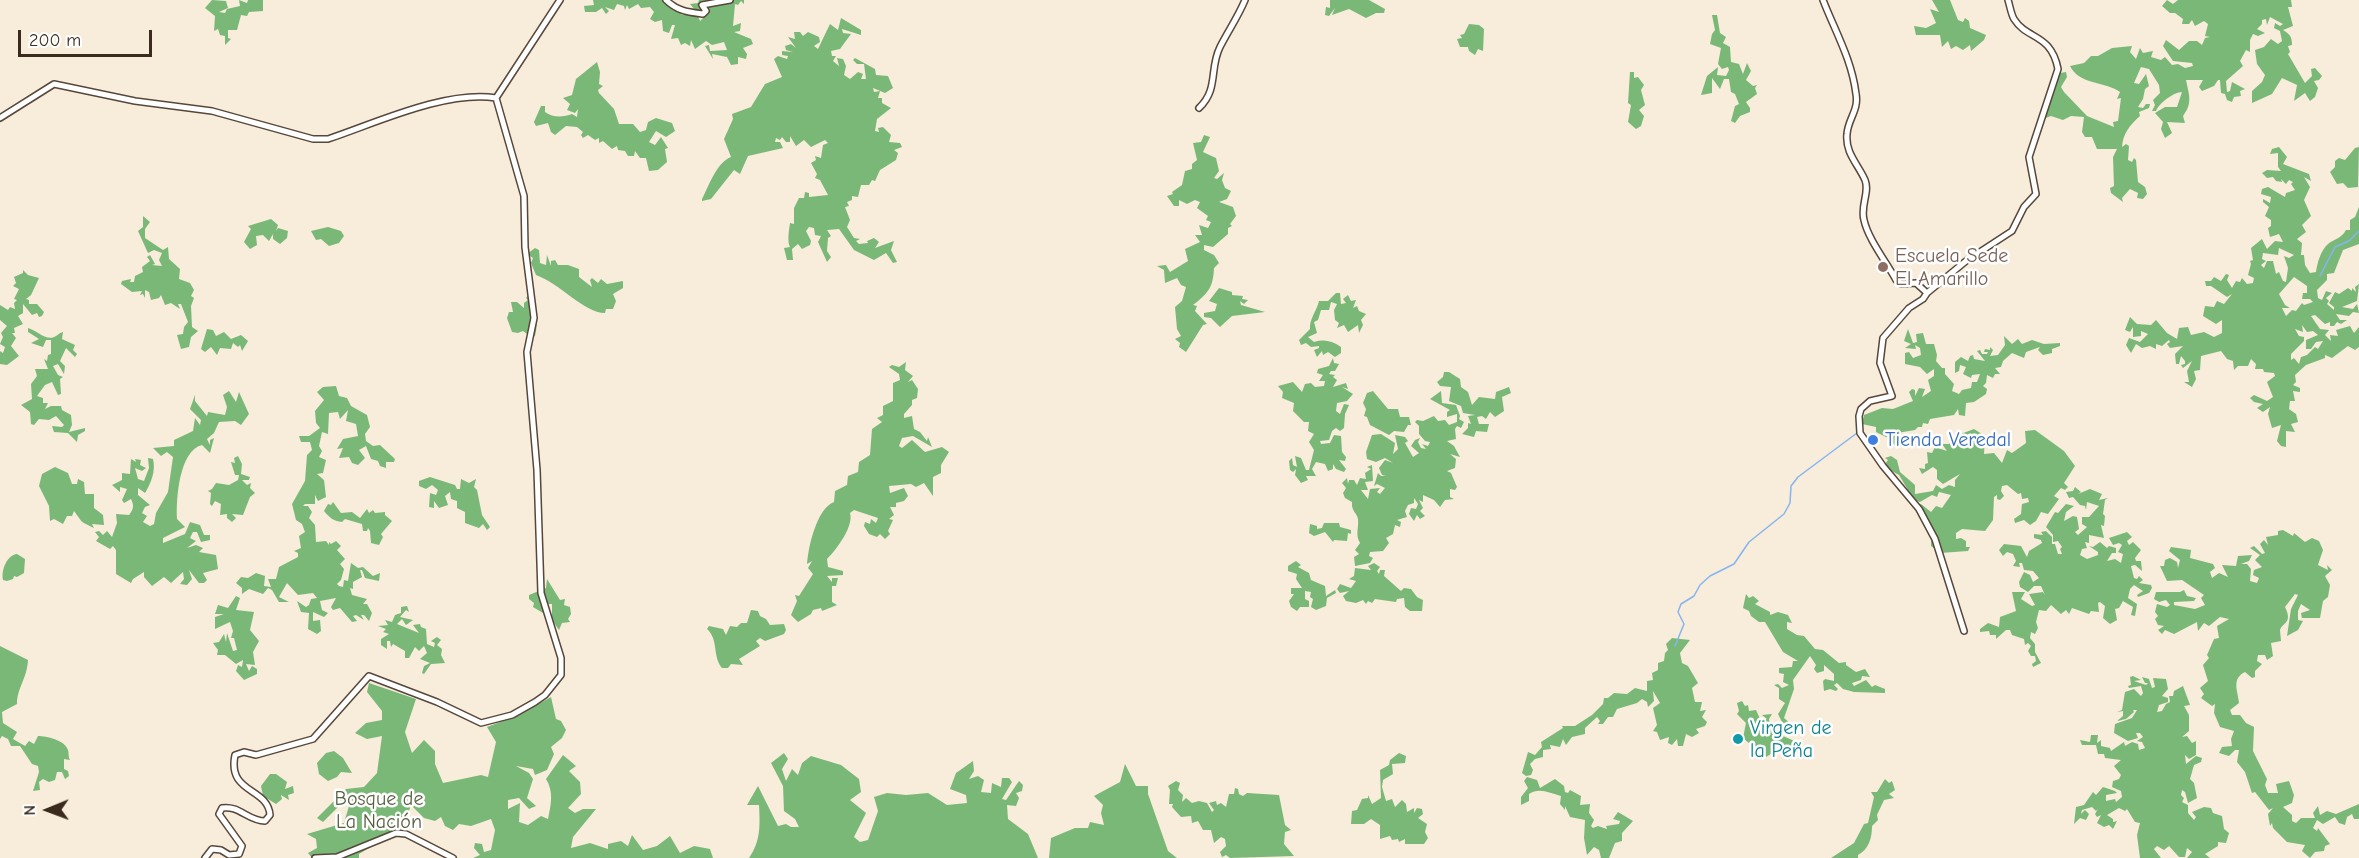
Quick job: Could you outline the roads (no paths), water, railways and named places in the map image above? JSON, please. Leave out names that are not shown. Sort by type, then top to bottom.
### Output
[{"type":"street","points":[[205,858],[212,849],[221,850],[229,855],[239,854],[242,851],[242,846],[222,822],[219,814],[222,808],[235,808],[257,821],[264,821],[270,815],[264,798],[245,789],[234,770],[235,755],[244,752],[256,755],[314,739],[369,676],[437,702],[481,723],[512,715],[536,702],[561,675],[561,658],[541,593],[537,470],[526,352],[534,318],[525,247],[524,196],[496,98],[560,0]]},
{"type":"street","points":[[666,0],[684,11],[703,14],[706,11],[702,5],[730,0]]},
{"type":"street","points":[[1199,108],[1212,91],[1213,70],[1218,60],[1219,48],[1245,0]]},
{"type":"street","points":[[1823,0],[1848,56],[1857,95],[1856,110],[1847,133],[1852,160],[1865,181],[1867,190],[1862,210],[1864,222],[1896,280],[1901,284],[1916,283],[1928,292]]},
{"type":"street","points":[[1964,631],[1943,561],[1925,520],[1860,431],[1859,416],[1861,409],[1870,401],[1892,396],[1880,363],[1883,338],[1909,308],[1923,299],[1928,292],[1966,261],[2013,231],[2024,207],[2036,194],[2029,157],[2058,69],[2056,60],[2046,44],[2013,18],[2008,0]]},
{"type":"street","points":[[0,118],[54,84],[135,101],[212,111],[313,139],[328,139],[426,106],[478,95],[496,98]]},
{"type":"street","points":[[315,858],[337,857],[396,833],[412,837],[453,858]]},
{"type":"waterway","points":[[2320,276],[2335,247],[2349,241],[2359,231]]},
{"type":"waterway","points":[[1675,646],[1684,624],[1678,612],[1681,604],[1694,596],[1700,585],[1710,576],[1734,564],[1749,542],[1784,514],[1790,503],[1791,486],[1798,477],[1857,433]]},
{"type":"place","name":"Escuela Sede El Amarillo","points":[[1883,267]]},
{"type":"place","name":"Tienda Veredal","points":[[1873,440]]},
{"type":"place","name":"Virgen de la Peña","points":[[1738,739]]},
{"type":"park label","name":"Bosque de La Nación","points":[[379,810]]}]
